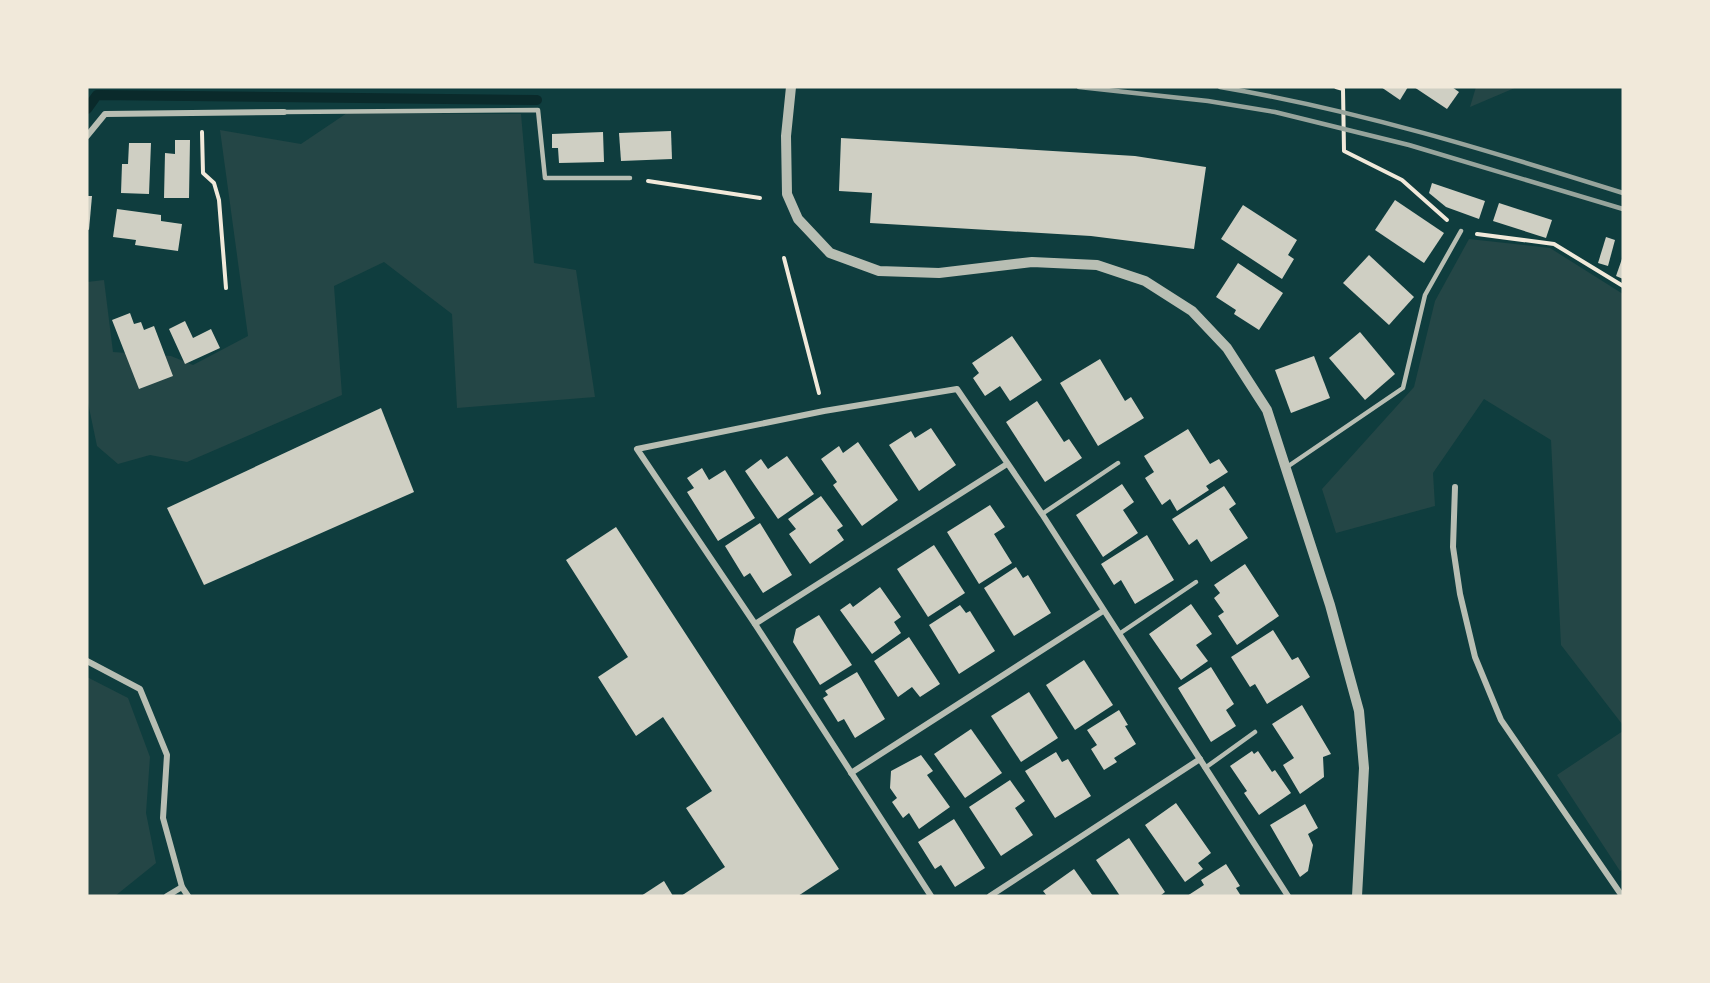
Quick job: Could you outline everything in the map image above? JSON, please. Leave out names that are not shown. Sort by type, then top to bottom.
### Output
[{"type":"street","points":[[791,87],[786,136],[787,194],[798,219],[830,253],[879,270],[939,273],[1032,262],[1097,265],[1145,281],[1183,305],[1192,311],[1227,348],[1268,410],[1330,605],[1359,711],[1364,768],[1357,896]]},
{"type":"street","points":[[87,136],[105,114],[284,112]]},
{"type":"street","points":[[931,896],[755,624],[637,449],[824,411],[957,389],[1042,514],[1288,896]]},
{"type":"street","points":[[755,624],[1007,464]]},
{"type":"street","points":[[1455,487],[1453,548],[1460,594],[1475,657],[1501,720],[1620,893]]},
{"type":"street","points":[[852,773],[1103,611]]},
{"type":"street","points":[[87,661],[140,689],[167,755],[163,818],[182,887],[188,896]]},
{"type":"street","points":[[990,896],[1200,759]]},
{"type":"street","points":[[167,896],[182,887]]},
{"type":"lane","points":[[284,112],[538,110],[545,178],[630,178]]},
{"type":"lane","points":[[1287,467],[1403,388],[1425,295],[1461,231]]},
{"type":"lane","points":[[1042,514],[1118,463]]},
{"type":"lane","points":[[1119,634],[1197,582]]},
{"type":"lane","points":[[1205,768],[1255,732]]},
{"type":"path","points":[[1336,87],[1342,89],[1344,151],[1402,180],[1461,231],[1554,244],[1623,286]]},
{"type":"path","points":[[202,112],[203,173],[214,183],[219,200],[226,288]]},
{"type":"path","points":[[630,178],[760,198]]},
{"type":"path","points":[[784,258],[824,411]]},
{"type":"shaded area","points":[[1476,87],[1517,87],[1470,107]]},
{"type":"shaded area","points":[[347,113],[521,114],[534,263],[576,270],[595,397],[457,408],[452,314],[384,262],[334,286],[342,395],[187,462],[150,455],[118,464],[97,446],[87,398],[87,282],[104,280],[113,352],[171,356],[193,365],[248,336],[220,130],[301,144]]},
{"type":"shaded area","points":[[1469,239],[1550,248],[1623,294],[1622,724],[1561,645],[1551,440],[1484,399],[1433,473],[1435,506],[1336,533],[1322,489],[1414,387],[1435,301]]},
{"type":"shaded area","points":[[87,677],[128,698],[150,757],[146,813],[156,863],[115,896],[87,896]]},
{"type":"shaded area","points":[[1623,731],[1623,869],[1620,871],[1557,775]]},
{"type":"building","points":[[1381,87],[1408,87],[1400,100]]},
{"type":"building","points":[[1414,87],[1452,87],[1459,92],[1447,109]]},
{"type":"building","points":[[671,131],[672,159],[621,161],[619,133]]},
{"type":"building","points":[[603,132],[604,162],[559,163],[558,148],[552,148],[552,134]]},
{"type":"building","points":[[841,138],[1135,156],[1206,167],[1194,249],[1091,236],[870,223],[872,193],[839,191]]},
{"type":"building","points":[[175,140],[190,140],[189,198],[164,198],[165,153],[175,154]]},
{"type":"building","points":[[129,143],[151,143],[149,194],[121,193],[122,164],[128,164]]},
{"type":"building","points":[[1432,183],[1485,201],[1479,219],[1446,207],[1429,193]]},
{"type":"building","points":[[87,196],[92,196],[89,230],[87,229]]},
{"type":"building","points":[[1395,200],[1444,233],[1424,263],[1375,230]]},
{"type":"building","points":[[1499,203],[1552,220],[1546,238],[1493,221]]},
{"type":"building","points":[[1243,205],[1297,240],[1288,255],[1294,259],[1282,279],[1221,239]]},
{"type":"building","points":[[117,209],[161,215],[161,221],[182,224],[178,251],[135,245],[136,240],[113,237]]},
{"type":"building","points":[[1606,237],[1615,240],[1608,266],[1598,263]]},
{"type":"building","points":[[1369,255],[1414,297],[1389,325],[1343,283]]},
{"type":"building","points":[[1623,256],[1623,279],[1616,276]]},
{"type":"building","points":[[1238,263],[1283,293],[1259,330],[1234,314],[1236,310],[1216,297]]},
{"type":"building","points":[[130,313],[134,324],[141,322],[144,330],[154,326],[173,376],[139,389],[112,320]]},
{"type":"building","points":[[185,321],[193,338],[211,329],[220,348],[185,364],[169,329]]},
{"type":"building","points":[[1360,332],[1395,374],[1365,400],[1329,358]]},
{"type":"building","points":[[1012,336],[1042,380],[1010,401],[1000,386],[985,396],[973,378],[979,373],[972,363]]},
{"type":"building","points":[[1314,356],[1330,398],[1291,413],[1275,370]]},
{"type":"building","points":[[1100,359],[1125,401],[1131,397],[1144,418],[1098,446],[1060,383]]},
{"type":"building","points":[[1037,401],[1064,442],[1069,439],[1082,458],[1045,482],[1006,422]]},
{"type":"building","points":[[381,408],[414,492],[204,585],[167,508]]},
{"type":"building","points":[[931,428],[956,465],[919,491],[889,445],[911,431],[915,438]]},
{"type":"building","points":[[1188,429],[1210,464],[1219,459],[1228,472],[1206,486],[1209,490],[1177,511],[1170,499],[1162,505],[1145,478],[1154,472],[1144,456]]},
{"type":"building","points":[[858,442],[898,500],[862,526],[833,485],[837,482],[821,459],[839,446],[843,453]]},
{"type":"building","points":[[787,456],[814,494],[778,519],[745,471],[761,459],[768,469]]},
{"type":"building","points":[[702,468],[709,480],[725,470],[755,518],[718,541],[687,492],[694,488],[687,478]]},
{"type":"building","points":[[1122,484],[1134,502],[1123,510],[1138,533],[1103,557],[1076,515]]},
{"type":"building","points":[[1224,486],[1236,504],[1229,509],[1248,538],[1211,562],[1197,539],[1189,545],[1172,519]]},
{"type":"building","points":[[821,496],[843,526],[837,530],[844,540],[810,564],[789,534],[796,529],[788,519]]},
{"type":"building","points":[[990,505],[1005,527],[994,534],[1012,563],[979,584],[947,532]]},
{"type":"building","points":[[760,523],[792,575],[763,593],[750,573],[744,577],[725,546]]},
{"type":"building","points":[[616,527],[839,869],[798,896],[681,896],[725,867],[686,808],[712,791],[663,717],[636,736],[598,677],[628,657],[566,560]]},
{"type":"building","points":[[1147,535],[1174,580],[1135,604],[1121,580],[1114,585],[1101,564]]},
{"type":"building","points":[[934,545],[965,593],[928,617],[897,569]]},
{"type":"building","points":[[1245,564],[1279,616],[1237,645],[1218,616],[1224,612],[1214,598],[1220,593],[1214,585]]},
{"type":"building","points":[[1016,567],[1023,578],[1028,575],[1051,613],[1014,636],[984,588]]},
{"type":"building","points":[[880,587],[901,617],[894,622],[901,633],[872,654],[840,610],[850,603],[853,607]]},
{"type":"building","points":[[1191,604],[1212,634],[1196,645],[1208,661],[1181,680],[1149,634]]},
{"type":"building","points":[[960,605],[966,613],[970,611],[995,651],[959,674],[929,625]]},
{"type":"building","points":[[819,615],[852,665],[820,685],[793,642],[796,629]]},
{"type":"building","points":[[1273,630],[1292,660],[1298,657],[1310,677],[1267,704],[1255,684],[1250,687],[1231,657]]},
{"type":"building","points":[[909,637],[940,684],[920,697],[912,687],[898,697],[874,661]]},
{"type":"building","points":[[1084,660],[1113,705],[1075,730],[1046,685]]},
{"type":"building","points":[[1211,667],[1234,704],[1226,710],[1236,726],[1211,742],[1178,688]]},
{"type":"building","points":[[857,672],[885,719],[855,738],[844,719],[838,722],[823,698],[828,695],[825,691]]},
{"type":"building","points":[[1029,692],[1058,738],[1021,762],[991,716]]},
{"type":"building","points":[[1302,705],[1331,754],[1323,757],[1324,777],[1300,794],[1283,765],[1294,758],[1272,724]]},
{"type":"building","points":[[1119,710],[1136,744],[1114,758],[1117,762],[1104,770],[1091,749],[1097,745],[1087,730]]},
{"type":"building","points":[[971,729],[1002,773],[965,798],[934,754]]},
{"type":"building","points":[[1252,751],[1254,754],[1258,751],[1272,772],[1275,770],[1291,793],[1259,815],[1244,793],[1247,791],[1230,766]]},
{"type":"building","points":[[1056,752],[1062,762],[1068,759],[1091,796],[1055,818],[1025,771]]},
{"type":"building","points":[[921,755],[933,771],[927,775],[950,807],[919,829],[909,813],[903,818],[892,802],[897,798],[890,788],[891,771]]},
{"type":"building","points":[[1010,780],[1025,801],[1015,808],[1033,835],[1001,856],[969,807]]},
{"type":"building","points":[[1176,803],[1211,853],[1198,863],[1203,869],[1185,882],[1145,825]]},
{"type":"building","points":[[1305,804],[1318,828],[1308,834],[1313,845],[1308,871],[1300,877],[1270,825]]},
{"type":"building","points":[[954,819],[985,868],[955,887],[941,865],[935,869],[918,842]]},
{"type":"building","points":[[1129,838],[1165,892],[1160,896],[1120,896],[1096,860]]},
{"type":"building","points":[[1226,864],[1240,886],[1236,888],[1241,896],[1187,896],[1204,885],[1201,880]]},
{"type":"building","points":[[1074,869],[1093,896],[1047,896],[1043,891]]},
{"type":"building","points":[[664,881],[673,896],[641,896]]},
{"type":"waterway","points":[[87,109],[97,95],[537,100]]},
{"type":"railway","points":[[1079,87],[1208,101],[1275,112],[1409,145],[1623,209]]},
{"type":"railway","points":[[1220,87],[1322,107],[1423,133],[1623,193]]}]
